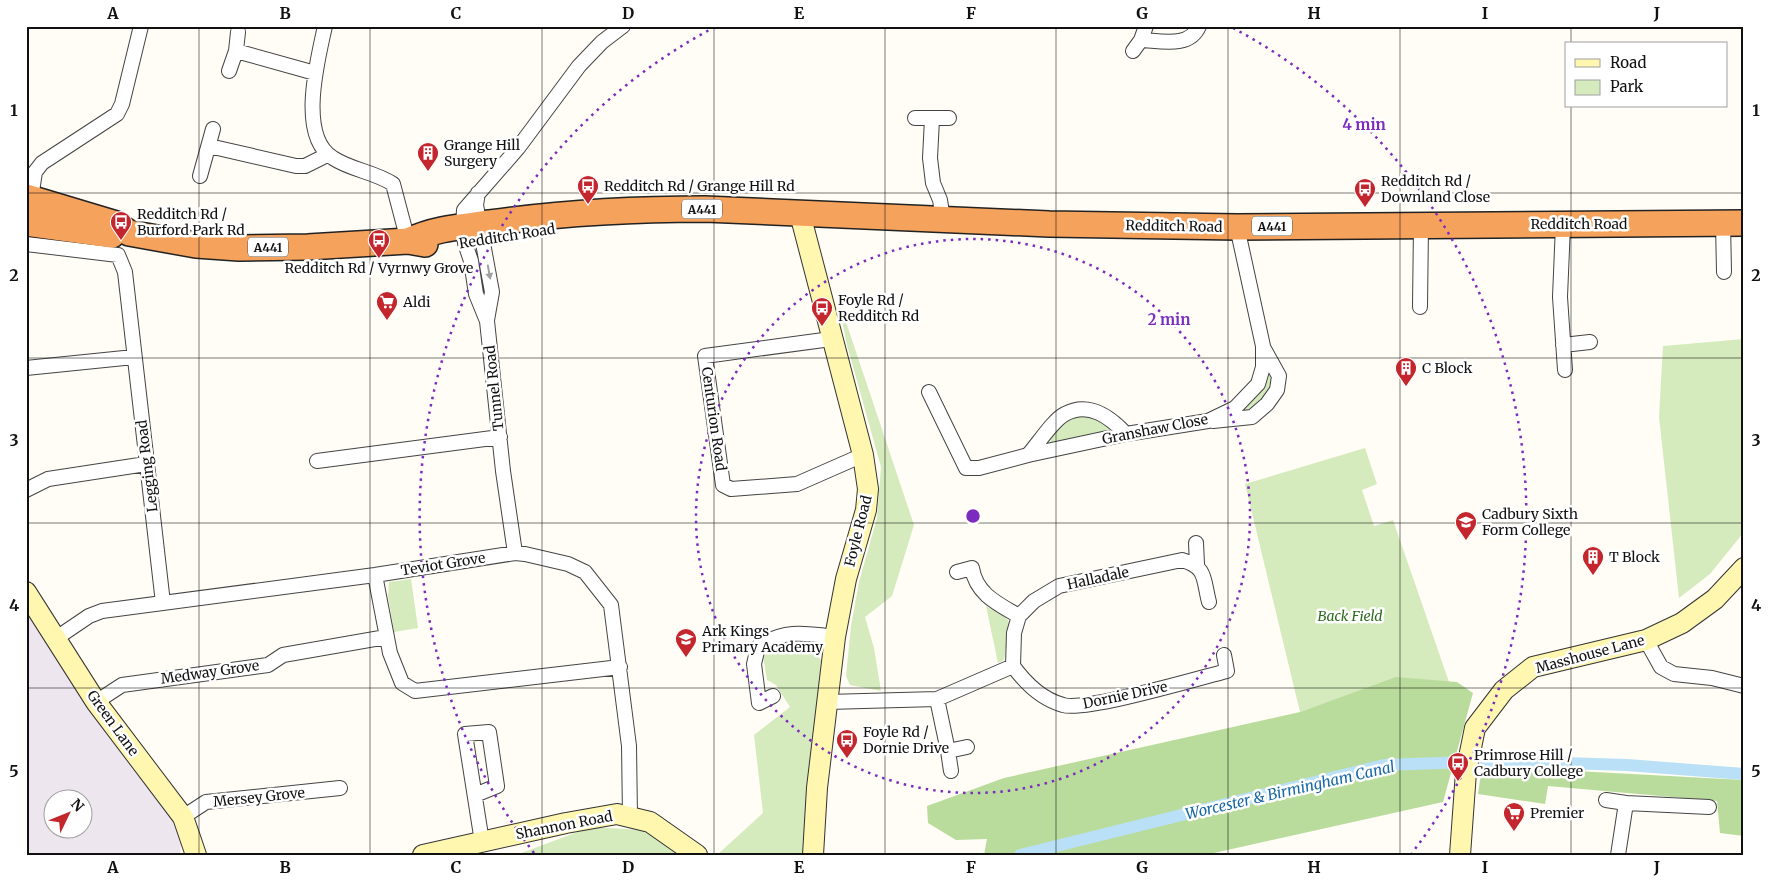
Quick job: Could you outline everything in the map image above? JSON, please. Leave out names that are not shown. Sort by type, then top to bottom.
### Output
[{"type":"highway","name":"Redditch Road","points":[[37,209],[116,224],[129,232],[187,244],[239,248],[308,247],[408,240],[430,245],[473,233],[571,226],[604,212],[705,209],[1049,224],[1237,226],[1734,223]]},
{"type":"street","points":[[37,209],[35,172],[42,163],[117,114],[122,104],[141,26]]},
{"type":"street","points":[[325,26],[315,73],[311,108],[319,141],[327,154],[393,184],[408,240]]},
{"type":"street","points":[[473,233],[464,210],[518,148],[579,66],[602,42],[623,26]]},
{"type":"street","points":[[1146,26],[1137,46],[1185,41],[1196,33],[1199,26]]},
{"type":"street","points":[[229,71],[236,51],[238,32]]},
{"type":"street","points":[[236,51],[315,73]]},
{"type":"street","points":[[915,118],[949,118]]},
{"type":"street","points":[[932,119],[930,158],[933,183],[940,200],[943,219]]},
{"type":"street","points":[[200,176],[214,129]]},
{"type":"street","points":[[209,146],[296,166],[305,166],[327,154]]},
{"type":"street","name":"Foyle Road","points":[[800,214],[831,339],[863,455],[868,489],[866,510],[846,579],[835,637],[816,788],[813,855]]},
{"type":"street","points":[[1724,272],[1734,223]]},
{"type":"street","points":[[1420,307],[1421,225]]},
{"type":"street","points":[[1563,225],[1560,297],[1565,370]]},
{"type":"street","name":"Granshaw Close","points":[[929,392],[966,468],[979,468],[1028,455],[1126,434],[1208,421],[1235,408],[1258,384],[1263,367],[1263,346],[1237,226]]},
{"type":"street","name":"Tunnel Road","points":[[473,233],[492,292],[487,321],[515,553]]},
{"type":"street","name":"Legging Road","points":[[26,244],[118,255],[126,272],[162,603]]},
{"type":"street","name":"Centurion Road","points":[[831,339],[705,356],[723,485],[731,489],[797,484],[863,455]]},
{"type":"street","points":[[1564,345],[1590,342]]},
{"type":"street","points":[[1208,421],[1252,417],[1267,404],[1278,390],[1279,376],[1263,346]]},
{"type":"street","points":[[26,368],[134,357]]},
{"type":"street","points":[[1028,455],[1064,414],[1087,408],[1109,417],[1126,434]]},
{"type":"street","points":[[317,461],[500,437]]},
{"type":"street","points":[[26,490],[48,479],[146,464]]},
{"type":"street","points":[[1196,544],[1197,564],[1201,570],[1209,602]]},
{"type":"street","name":"Teviot Grove","points":[[55,639],[89,616],[102,611],[375,575],[515,553],[568,564],[585,572],[598,586],[611,606],[629,746],[630,816]]},
{"type":"street","name":"Halladale","points":[[1019,616],[1034,600],[1059,586],[1182,560],[1197,564]]},
{"type":"street","points":[[827,702],[937,699],[1013,666],[1014,633],[1019,616],[989,599],[974,580],[972,568],[957,572]]},
{"type":"street","name":"Masshouse Lane","points":[[1460,855],[1466,772],[1475,728],[1495,700],[1515,680],[1534,667],[1646,640],[1682,623],[1716,599],[1744,568]]},
{"type":"street","points":[[375,575],[386,637],[402,683],[414,691],[620,667]]},
{"type":"street","name":"Green Lane","points":[[26,592],[96,702],[183,817],[196,855]]},
{"type":"street","points":[[773,696],[759,703],[754,664],[758,647],[773,636],[808,634],[835,637]]},
{"type":"street","name":"Medway Grove","points":[[96,702],[122,685],[268,665],[283,654],[386,637]]},
{"type":"street","points":[[1646,640],[1661,667],[1674,674],[1712,678],[1744,686]]},
{"type":"street","name":"Dornie Drive","points":[[1013,666],[1025,682],[1042,696],[1065,706],[1091,704],[1227,671],[1224,655]]},
{"type":"street","points":[[937,699],[952,771]]},
{"type":"street","points":[[948,751],[967,747]]},
{"type":"street","name":"Mersey Grove","points":[[183,817],[206,802],[340,788]]},
{"type":"street","points":[[475,794],[482,842]]},
{"type":"street","points":[[1606,800],[1626,803],[1709,807]]},
{"type":"street","points":[[1618,855],[1626,803]]},
{"type":"street","name":"Shannon Road","points":[[423,855],[566,823],[617,814],[650,822],[697,855]]},
{"type":"shaded area","points":[[26,612],[87,706],[182,829],[180,855],[26,855]]},
{"type":"green space","points":[[836,292],[914,525],[892,596],[865,617],[874,648],[881,691],[850,685],[846,676],[851,626],[859,582],[877,518],[881,467],[847,345]]},
{"type":"green space","points":[[1744,339],[1744,532],[1710,574],[1679,598],[1659,417],[1663,346]]},
{"type":"green space","points":[[1263,367],[1279,376],[1252,417],[1235,408]]},
{"type":"green space","points":[[1084,413],[1101,419],[1113,429],[1050,443],[1054,431],[1062,423]]},
{"type":"green space","name":"Back Field","points":[[1365,448],[1377,484],[1362,490],[1374,526],[1393,520],[1449,682],[1396,678],[1300,712],[1245,484]]},
{"type":"green space","points":[[411,579],[418,628],[394,632],[388,596],[389,582]]},
{"type":"green space","points":[[986,606],[1006,618],[1010,623],[1004,660],[998,663]]},
{"type":"green space","points":[[808,645],[821,660],[804,855],[717,855],[763,813],[754,735],[790,707],[776,685],[767,680],[763,656],[773,650]]},
{"type":"green space","points":[[1396,677],[1457,682],[1473,693],[1443,802],[1205,855],[984,855],[987,839],[956,840],[928,823],[927,806],[1004,778],[1300,712]]},
{"type":"green space","points":[[1482,766],[1744,780],[1744,836],[1720,833],[1717,801],[1548,786],[1545,804],[1478,794]]},
{"type":"green space","points":[[591,827],[644,830],[681,855],[516,855]]},
{"type":"waterway","name":"Worcester & Birmingham Canal","points":[[1020,855],[1384,765],[1496,761],[1627,765],[1744,774]]},
{"type":"place","name":"Grange Hill Surgery","points":[[428,172]]},
{"type":"place","name":"Redditch Rd / Grange Hill Rd","points":[[588,205]]},
{"type":"place","name":"Redditch Rd / Downland Close","points":[[1365,208]]},
{"type":"place","name":"Redditch Rd / Burford Park Rd","points":[[121,241]]},
{"type":"place","name":"Redditch Rd / Vyrnwy Grove","points":[[379,259]]},
{"type":"place","name":"Aldi","points":[[387,321]]},
{"type":"place","name":"Foyle Rd / Redditch Rd","points":[[822,327]]},
{"type":"place","name":"C Block","points":[[1406,387]]},
{"type":"place","name":"Cadbury Sixth Form College","points":[[1466,541]]},
{"type":"place","name":"T Block","points":[[1593,576]]},
{"type":"place","name":"Ark Kings Primary Academy","points":[[686,658]]},
{"type":"place","name":"Foyle Rd / Dornie Drive","points":[[847,759]]},
{"type":"place","name":"Primrose Hill / Cadbury College","points":[[1458,782]]},
{"type":"place","name":"Premier","points":[[1514,832]]}]
